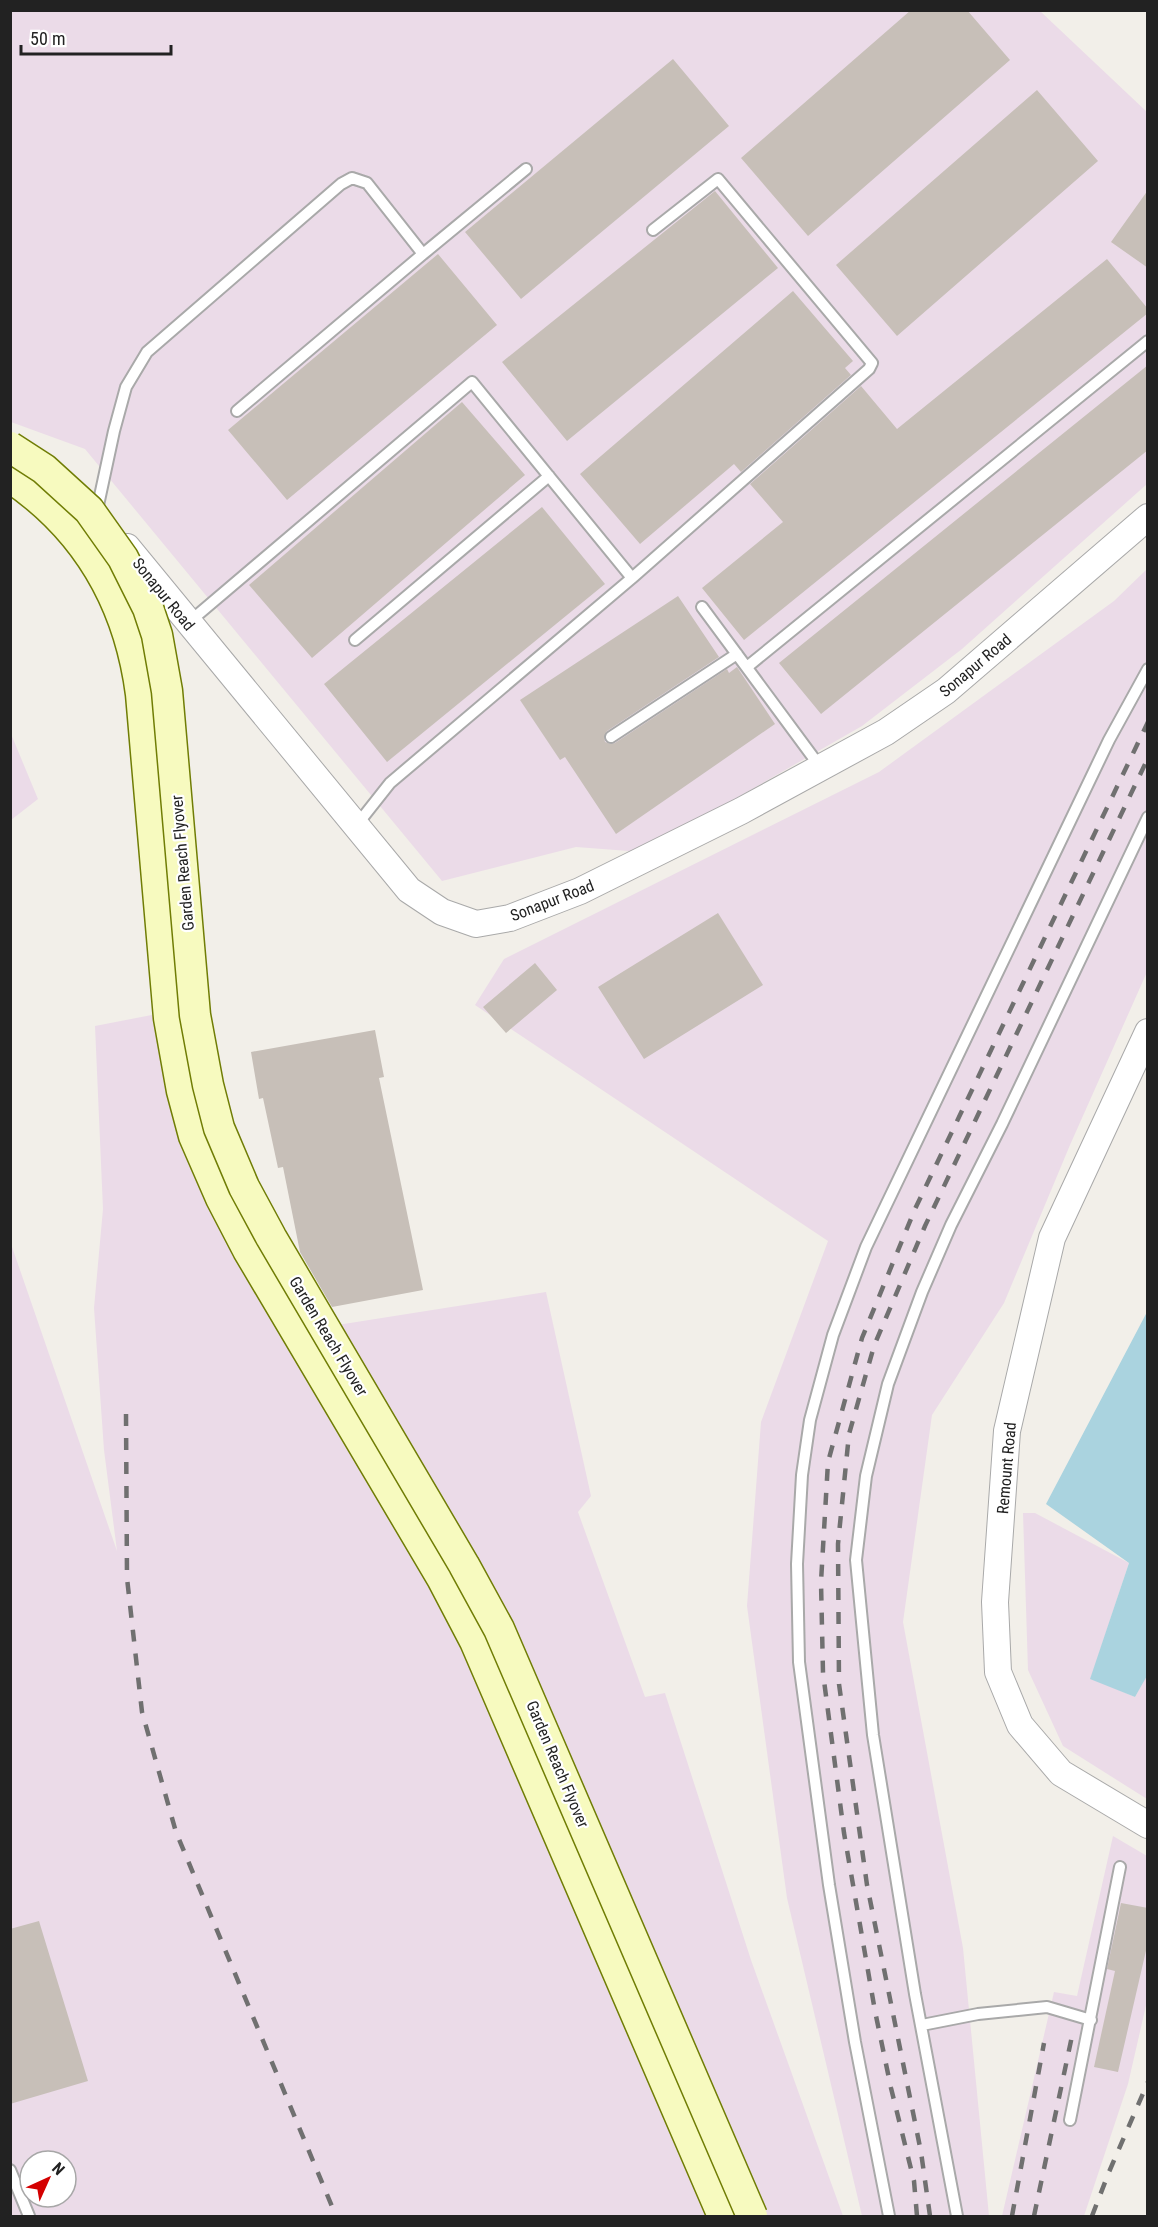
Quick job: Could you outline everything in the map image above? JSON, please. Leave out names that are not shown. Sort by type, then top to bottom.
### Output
[{"type":"main road","name":"Garden Reach Flyover","points":[[10,447],[44,469],[67,488],[108,534],[137,582],[157,635],[167,691],[195,1015],[208,1085],[219,1128],[244,1187],[271,1237],[464,1565],[499,1629],[752,2217]]},
{"type":"main road","name":"Garden Reach Flyover","points":[[10,477],[50,507],[87,549],[113,594],[131,642],[141,694],[169,1018],[194,1136],[221,1198],[248,1250],[442,1578],[475,1641],[723,2217]]},
{"type":"street","name":"Sonapur Road","points":[[10,457],[48,475],[97,510],[188,624],[409,890],[442,912],[476,924],[510,918],[579,891],[741,811],[886,732],[946,691],[1148,517]]},
{"type":"street","name":"Remount Road","points":[[1148,1032],[1052,1238],[1006,1431],[995,1602],[998,1672],[1020,1725],[1061,1773],[1148,1825]]},
{"type":"lane","points":[[237,411],[526,170]]},
{"type":"lane","points":[[97,510],[126,387],[147,352],[341,184],[352,178],[367,183],[423,254]]},
{"type":"lane","points":[[356,826],[390,783],[632,578],[869,369],[872,363],[718,179],[653,230]]},
{"type":"lane","points":[[747,667],[1148,341]]},
{"type":"lane","points":[[188,624],[472,382],[632,578]]},
{"type":"lane","points":[[355,640],[549,476]]},
{"type":"lane","points":[[702,607],[821,768]]},
{"type":"lane","points":[[611,737],[737,654]]},
{"type":"lane","points":[[889,2217],[855,2042],[829,1885],[799,1662],[797,1564],[802,1475],[810,1420],[833,1335],[866,1247],[1109,740],[1148,669]]},
{"type":"lane","points":[[957,2217],[873,1735],[856,1560],[866,1476],[888,1384],[922,1292],[951,1225],[1002,1124],[1148,817]]},
{"type":"lane","points":[[1070,2120],[1119,1868]]},
{"type":"lane","points":[[922,2025],[978,2014],[1047,2007],[1091,2020]]},
{"type":"lane","points":[[10,2170],[29,2217]]},
{"type":"shaded area","points":[[10,11],[1040,11],[1147,112],[1147,484],[962,649],[862,726],[642,852],[576,847],[442,881],[85,449],[11,422]]},
{"type":"shaded area","points":[[1147,569],[1147,972],[1070,1145],[1004,1303],[932,1415],[903,1622],[963,1948],[989,2216],[862,2216],[787,1898],[747,1606],[761,1422],[828,1241],[475,1005],[504,959],[879,772],[1114,601]]},
{"type":"shaded area","points":[[11,734],[38,799],[10,820]]},
{"type":"shaded area","points":[[162,1013],[312,1329],[546,1292],[591,1496],[578,1512],[645,1697],[665,1693],[751,1960],[843,2216],[11,2216],[10,1241],[117,1551],[104,1450],[94,1308],[103,1209],[95,1026]]},
{"type":"shaded area","points":[[1023,1513],[1035,1513],[1129,1563],[1091,1678],[1135,1697],[1147,1674],[1147,1799],[1063,1746],[1028,1670]]},
{"type":"shaded area","points":[[1113,1836],[1147,1856],[1147,2001],[1128,2084],[1084,2216],[1002,2216],[1054,1992],[1077,1996]]},
{"type":"water","points":[[1147,1312],[1148,1674],[1135,1697],[1090,1679],[1129,1563],[1046,1504]]},
{"type":"building","points":[[911,10],[967,10],[1010,60],[808,236],[741,158]]},
{"type":"building","points":[[673,59],[729,126],[521,299],[465,232]]},
{"type":"building","points":[[1037,90],[1098,161],[897,336],[836,265]]},
{"type":"building","points":[[1148,190],[1148,268],[1111,242]]},
{"type":"building","points":[[715,191],[778,268],[567,441],[502,362]]},
{"type":"building","points":[[438,254],[497,325],[287,500],[228,430]]},
{"type":"building","points":[[1107,259],[1148,309],[1148,313],[744,640],[702,588],[783,522],[750,484],[861,386],[897,429]]},
{"type":"building","points":[[793,291],[853,361],[845,368],[851,375],[741,472],[734,464],[640,544],[580,474]]},
{"type":"building","points":[[1148,365],[1148,450],[821,714],[779,663]]},
{"type":"building","points":[[462,402],[525,475],[312,658],[249,585]]},
{"type":"building","points":[[542,507],[605,584],[387,762],[324,684]]},
{"type":"building","points":[[678,596],[719,657],[607,731],[604,737],[605,742],[615,743],[727,669],[729,673],[737,667],[775,724],[616,834],[565,757],[560,760],[520,700]]},
{"type":"building","points":[[718,913],[763,985],[644,1059],[598,987]]},
{"type":"building","points":[[535,963],[557,990],[506,1033],[483,1007]]},
{"type":"building","points":[[375,1030],[384,1077],[379,1078],[423,1290],[332,1307],[300,1252],[283,1167],[278,1168],[263,1098],[259,1099],[251,1052]]},
{"type":"building","points":[[1121,1903],[1148,1908],[1148,1942],[1118,2072],[1094,2067],[1115,1971],[1107,1969]]},
{"type":"building","points":[[39,1921],[88,2081],[10,2104],[10,1929]]},
{"type":"railway","points":[[917,2216],[914,2181],[875,2011],[844,1833],[823,1673],[821,1582],[828,1462],[862,1338],[915,1209],[1148,722]]},
{"type":"railway","points":[[930,2216],[921,2152],[867,1885],[839,1684],[838,1544],[849,1434],[874,1346],[925,1226],[1148,758]]},
{"type":"railway","points":[[126,1414],[127,1578],[142,1712],[176,1832],[336,2216]]},
{"type":"railway","points":[[1034,2216],[1072,2036]]},
{"type":"railway","points":[[1012,2216],[1044,2043]]},
{"type":"railway","points":[[1092,2216],[1148,2082]]}]
